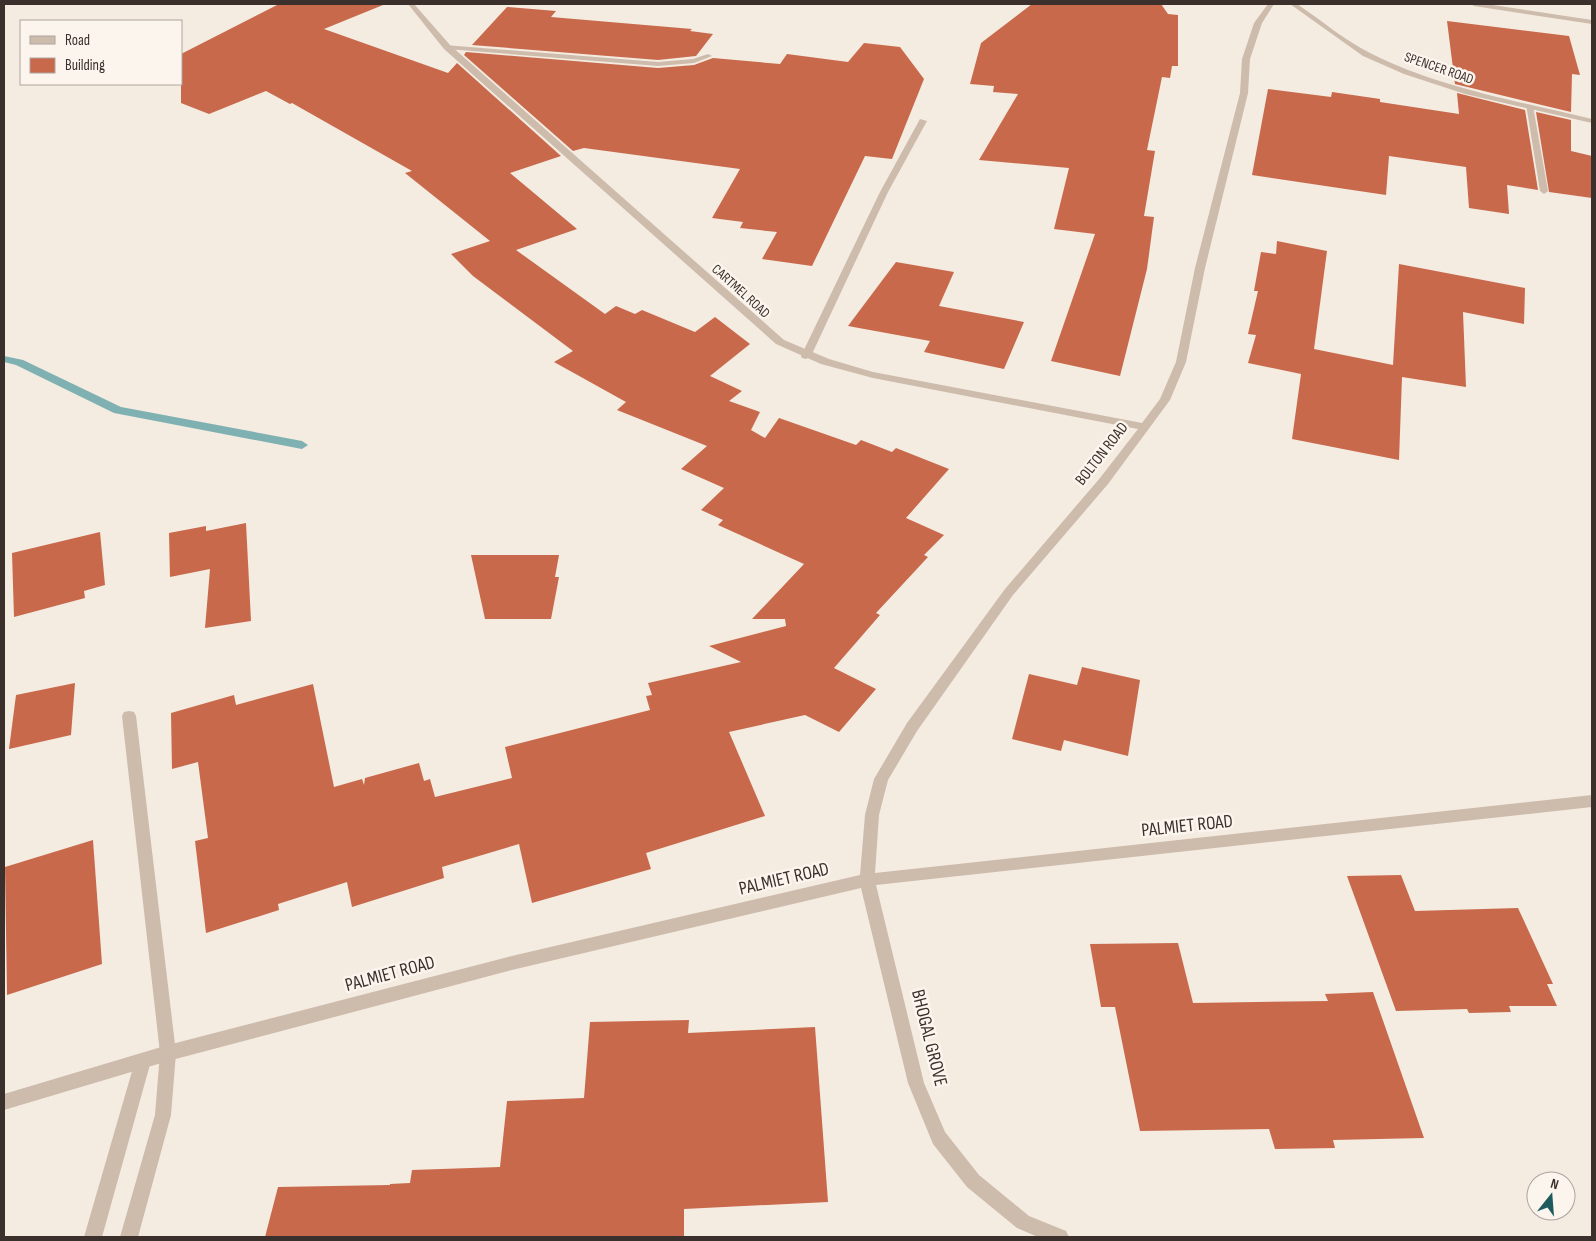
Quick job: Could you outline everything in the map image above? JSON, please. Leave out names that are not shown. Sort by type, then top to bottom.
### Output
[{"type":"street","name":"CARTMEL ROAD","points":[[411,4],[447,47],[780,342],[806,356],[873,375],[1144,427]]},
{"type":"street","name":"BOLTON ROAD","points":[[868,880],[872,815],[881,779],[912,727],[1009,592],[1104,481],[1165,400],[1181,362],[1200,268],[1244,93],[1246,58],[1258,23],[1271,4]]},
{"type":"street","name":"SPENCER ROAD","points":[[1293,4],[1366,54],[1407,72],[1468,92],[1592,121]]},
{"type":"street","points":[[1474,4],[1592,22]]},
{"type":"street","points":[[447,47],[658,64],[694,61],[708,56]]},
{"type":"street","points":[[1529,106],[1544,191]]},
{"type":"street","points":[[806,356],[884,192],[923,121]]},
{"type":"street","points":[[129,716],[168,1053],[164,1115],[129,1237]]},
{"type":"street","name":"PALMIET ROAD","points":[[4,1102],[168,1053],[516,962],[868,880],[1592,801]]},
{"type":"street","name":"BHOGAL GROVE","points":[[868,880],[916,1083],[939,1138],[973,1181],[987,1193],[1023,1222],[1060,1237]]},
{"type":"street","points":[[93,1237],[143,1061]]},
{"type":"building","points":[[279,4],[383,4],[324,29],[448,73],[457,63],[561,156],[510,173],[577,229],[516,250],[605,314],[616,306],[635,314],[642,310],[695,332],[715,317],[750,344],[710,376],[742,391],[729,401],[760,412],[751,430],[765,438],[779,418],[856,445],[861,440],[892,452],[896,448],[949,469],[906,518],[944,535],[924,555],[928,557],[876,613],[880,615],[834,668],[876,689],[839,732],[805,715],[729,732],[765,816],[646,853],[651,869],[532,903],[519,844],[442,867],[444,878],[352,907],[347,882],[278,904],[279,910],[206,933],[195,841],[208,838],[198,762],[172,769],[171,713],[234,695],[236,705],[313,684],[334,787],[362,779],[364,785],[365,778],[419,763],[424,781],[430,779],[435,797],[512,778],[505,747],[650,710],[646,696],[652,695],[648,683],[741,662],[709,646],[786,626],[785,619],[752,619],[804,564],[718,525],[723,520],[701,510],[724,488],[681,469],[707,446],[617,410],[626,402],[554,362],[573,351],[473,276],[451,254],[490,241],[405,173],[412,171],[292,103],[290,104],[266,91],[209,114],[181,103],[182,53]]},
{"type":"building","points":[[1032,4],[1161,4],[1168,14],[1178,15],[1178,66],[1172,66],[1170,78],[1162,77],[1147,150],[1155,151],[1144,216],[1154,217],[1147,269],[1120,376],[1051,361],[1095,234],[1054,229],[1069,168],[979,160],[1018,94],[993,92],[994,86],[970,84],[981,43]]},
{"type":"building","points":[[507,7],[556,11],[551,17],[692,29],[690,31],[713,34],[696,56],[658,60],[472,45]]},
{"type":"building","points":[[1447,21],[1569,36],[1580,75],[1572,74],[1571,112],[1455,84]]},
{"type":"building","points":[[864,43],[900,47],[924,79],[892,159],[865,156],[812,266],[762,259],[777,232],[740,228],[743,222],[712,218],[740,169],[584,148],[573,151],[464,55],[466,52],[658,68],[694,65],[713,58],[780,64],[787,54],[848,62]]},
{"type":"building","points":[[1268,89],[1331,97],[1332,92],[1380,99],[1380,102],[1459,114],[1457,93],[1525,110],[1538,190],[1507,185],[1509,214],[1469,208],[1466,167],[1389,156],[1386,195],[1252,175]]},
{"type":"building","points":[[1536,112],[1571,120],[1571,151],[1592,156],[1592,198],[1549,192]]},
{"type":"building","points":[[1277,241],[1327,251],[1314,349],[1393,365],[1399,264],[1525,288],[1524,324],[1463,312],[1466,387],[1402,377],[1399,460],[1292,439],[1301,374],[1248,363],[1256,335],[1248,334],[1258,291],[1254,291],[1261,252],[1276,254]]},
{"type":"building","points":[[896,262],[954,272],[939,306],[1024,322],[1004,369],[924,352],[930,341],[848,326]]},
{"type":"building","points":[[246,523],[251,621],[205,628],[210,569],[170,577],[169,533],[206,526],[206,531]]},
{"type":"building","points":[[100,532],[105,585],[84,591],[85,598],[14,617],[12,553]]},
{"type":"building","points":[[471,555],[559,555],[555,577],[559,577],[551,619],[485,619]]},
{"type":"building","points":[[1082,667],[1140,680],[1128,756],[1064,740],[1061,751],[1012,739],[1029,674],[1077,685]]},
{"type":"building","points":[[75,683],[71,735],[9,749],[16,695]]},
{"type":"building","points":[[93,840],[102,964],[7,995],[5,867]]},
{"type":"building","points":[[1401,875],[1415,911],[1518,908],[1553,984],[1547,984],[1557,1006],[1509,1006],[1511,1012],[1469,1013],[1467,1009],[1396,1011],[1347,876]]},
{"type":"building","points":[[1178,943],[1193,1003],[1328,1001],[1325,994],[1373,992],[1424,1138],[1333,1140],[1335,1148],[1275,1149],[1269,1129],[1140,1131],[1115,1007],[1101,1007],[1090,944]]},
{"type":"building","points":[[689,1020],[688,1033],[815,1027],[828,1202],[684,1209],[684,1237],[265,1237],[278,1187],[390,1185],[410,1183],[412,1170],[500,1167],[507,1101],[584,1098],[590,1022]]},
{"type":"waterway","points":[[4,359],[19,362],[118,410],[302,445]]}]
